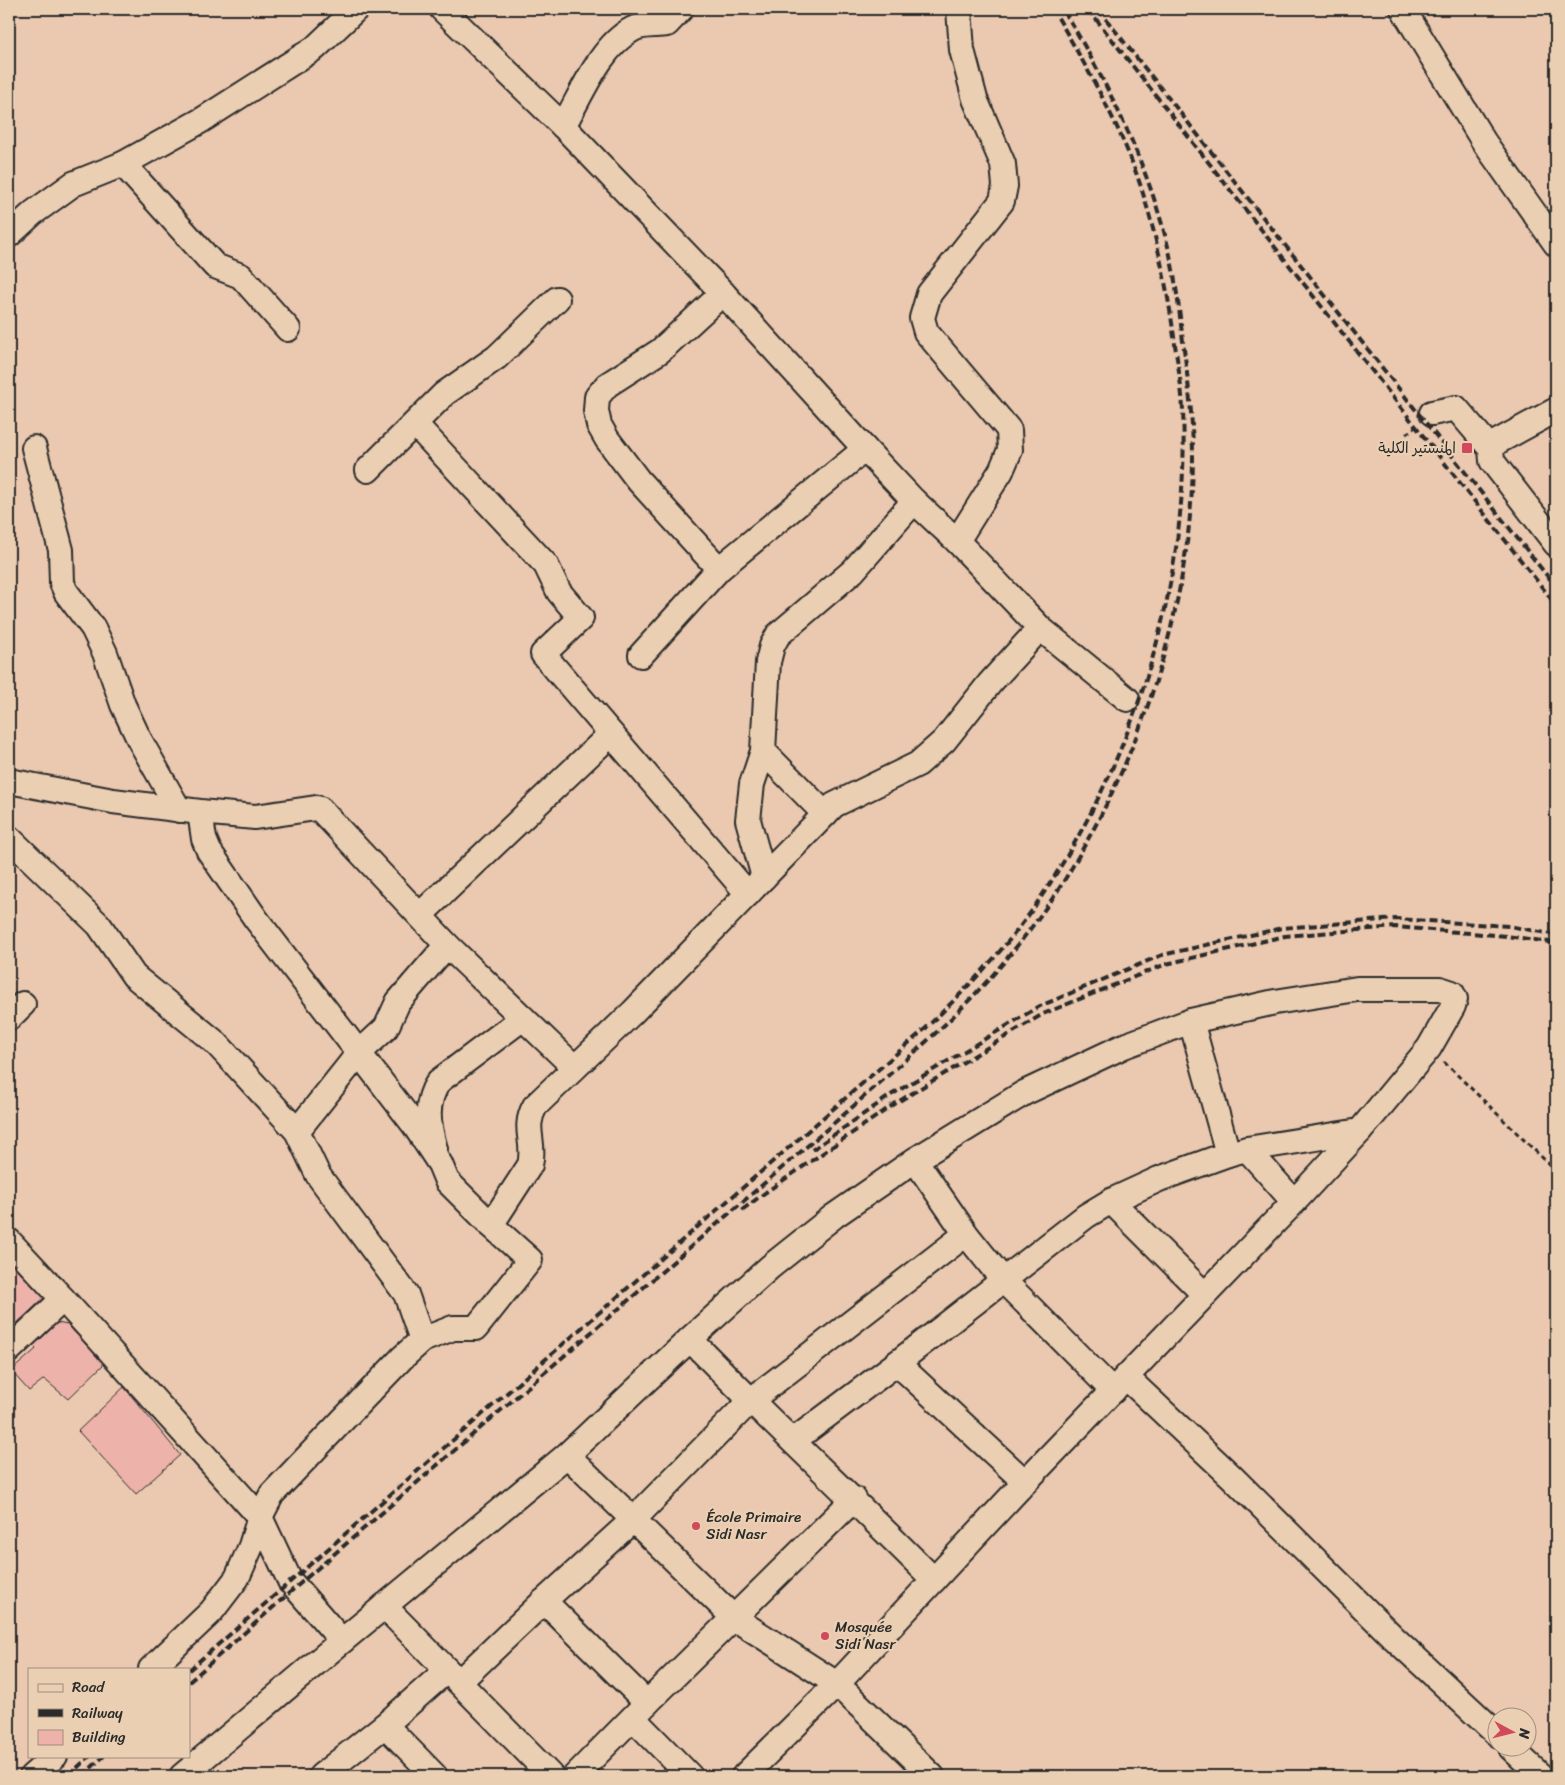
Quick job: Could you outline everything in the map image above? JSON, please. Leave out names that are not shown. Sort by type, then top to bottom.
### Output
[{"type":"street","points":[[9,235],[33,213],[74,184],[123,164],[202,120],[315,48],[356,9]]},
{"type":"street","points":[[442,9],[564,126],[723,293],[914,501],[957,541],[1040,628],[1127,699]]},
{"type":"street","points":[[564,126],[589,78],[610,46],[633,29],[641,26],[667,24],[682,9]]},
{"type":"street","points":[[957,541],[1001,471],[1010,450],[1009,430],[926,332],[922,318],[929,294],[1002,201],[1005,186],[1003,164],[975,98],[962,50],[959,9]]},
{"type":"street","points":[[1403,9],[1484,142],[1556,244]]},
{"type":"street","points":[[123,164],[216,266],[241,276],[288,329]]},
{"type":"street","points":[[719,569],[638,480],[607,439],[599,425],[596,411],[597,397],[607,384],[660,351],[723,293]]},
{"type":"street","points":[[368,470],[444,394],[497,357],[558,299]]},
{"type":"street","points":[[1432,413],[1456,408],[1491,449],[1492,461],[1556,544]]},
{"type":"street","points":[[1491,449],[1497,442],[1556,410]]},
{"type":"street","points":[[415,424],[546,565],[559,592],[581,618],[543,654],[611,734],[756,885]]},
{"type":"street","points":[[34,448],[61,550],[62,583],[66,592],[93,628],[130,722],[190,811],[209,851],[256,919],[415,1126],[440,1164]]},
{"type":"street","points":[[641,654],[719,569],[865,449]]},
{"type":"street","points":[[756,885],[756,854],[748,820],[752,784],[763,751],[768,662],[772,646],[778,635],[853,571],[914,501]]},
{"type":"street","points":[[491,1225],[530,1165],[533,1154],[528,1126],[530,1114],[535,1106],[633,1012],[834,805],[918,764],[944,741],[990,682],[1040,628]]},
{"type":"street","points":[[420,915],[611,734]]},
{"type":"street","points":[[763,751],[825,814]]},
{"type":"street","points":[[9,781],[113,801],[190,811],[256,817],[316,808],[320,810],[447,945],[574,1067]]},
{"type":"street","points":[[9,838],[99,925],[134,976],[216,1043],[297,1131],[318,1175],[406,1294],[422,1340]]},
{"type":"street","points":[[297,1131],[359,1053],[386,1028],[398,1002],[447,945]]},
{"type":"street","points":[[182,1776],[567,1455],[690,1339],[770,1267],[834,1216],[915,1160],[1024,1093],[1124,1046],[1191,1021],[1275,1002],[1357,989],[1440,989],[1452,993],[1455,999],[1449,1014],[1429,1048],[1360,1130],[1294,1202],[1025,1482],[837,1684],[744,1776]]},
{"type":"street","points":[[152,1668],[212,1612],[237,1578],[251,1546],[260,1517],[272,1494],[402,1358],[422,1340],[452,1328],[476,1328],[530,1260],[491,1225],[447,1181],[431,1135],[428,1114],[428,1102],[439,1081],[523,1018]]},
{"type":"street","points":[[1191,1021],[1238,1152],[1294,1202]]},
{"type":"street","points":[[794,1441],[1086,1216],[1110,1201],[1160,1179],[1238,1152],[1360,1130]]},
{"type":"street","points":[[915,1160],[966,1234],[1003,1280],[1119,1384],[1232,1476],[1394,1638],[1488,1726]]},
{"type":"street","points":[[1110,1201],[1204,1294]]},
{"type":"street","points":[[323,1776],[385,1725],[453,1676],[544,1601],[634,1519],[750,1401],[966,1234]]},
{"type":"street","points":[[9,1241],[260,1517],[290,1581],[342,1641]]},
{"type":"street","points":[[9,1350],[63,1299]]},
{"type":"street","points":[[690,1339],[750,1401],[854,1499],[934,1580]]},
{"type":"street","points":[[897,1363],[1025,1482]]},
{"type":"street","points":[[567,1455],[734,1618],[837,1684],[932,1776]]},
{"type":"street","points":[[575,1776],[854,1499]]},
{"type":"street","points":[[544,1601],[640,1710],[690,1776]]},
{"type":"street","points":[[384,1606],[552,1776]]},
{"type":"street","points":[[385,1725],[435,1776]]},
{"type":"street","points":[[32,1776],[53,1758]]},
{"type":"street","points":[[1521,1758],[1541,1776]]},
{"type":"path","points":[[1429,1048],[1556,1171]]},
{"type":"building","points":[[9,1261],[44,1298],[14,1326],[9,1321]]},
{"type":"building","points":[[57,1323],[68,1325],[104,1364],[68,1399],[44,1379],[29,1391],[11,1371],[36,1349],[33,1346]]},
{"type":"building","points":[[124,1387],[180,1455],[136,1494],[78,1431]]},
{"type":"railway","points":[[190,1669],[926,1028],[1002,949],[1029,915],[1075,842],[1105,785],[1130,725],[1151,664],[1166,602],[1177,539],[1183,474],[1182,392],[1164,279],[1156,241],[1140,184],[1112,116],[1053,9]]},
{"type":"railway","points":[[190,1681],[946,1024],[995,972],[1030,929],[1071,870],[1092,832],[1114,789],[1133,744],[1165,651],[1177,603],[1185,554],[1191,506],[1193,441],[1188,379],[1175,284],[1168,247],[1156,205],[1122,119],[1094,63],[1063,9]]},
{"type":"railway","points":[[1088,9],[1556,605]]},
{"type":"railway","points":[[1098,9],[1556,587]]},
{"type":"railway","points":[[812,1150],[891,1095],[1040,1006],[1162,955],[1282,928],[1395,919],[1509,926],[1556,935]]},
{"type":"railway","points":[[742,1210],[896,1103],[1043,1014],[1166,964],[1285,936],[1395,927],[1507,936],[1556,943]]},
{"type":"railway","points":[[68,1776],[88,1758]]},
{"type":"railway","points":[[82,1776],[102,1758]]},
{"type":"place","name":"المنستير الكلية","points":[[1467,448]]},
{"type":"place","name":"École Primaire Sidi Nasr","points":[[696,1526]]},
{"type":"place","name":"Mosquée Sidi Nasr","points":[[825,1636]]}]
